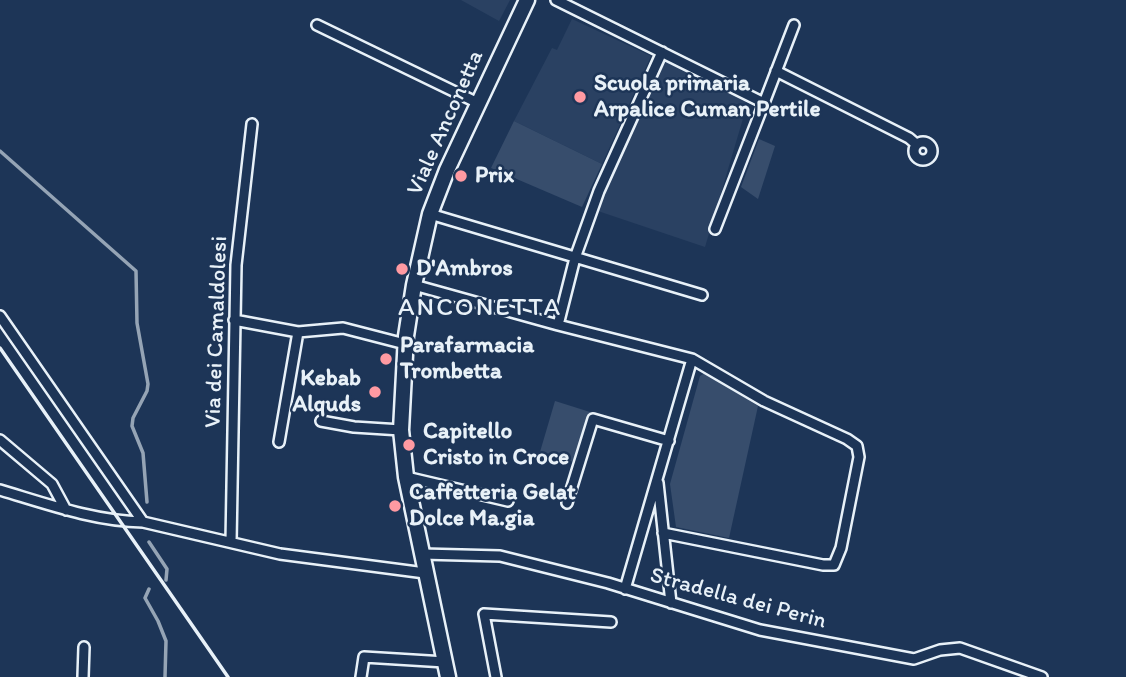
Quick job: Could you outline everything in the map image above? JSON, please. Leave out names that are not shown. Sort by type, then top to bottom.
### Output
[{"type":"main road","name":"Viale Anconetta","points":[[448,677],[406,477],[401,430],[405,344],[414,285],[430,214],[447,170],[527,0]]},
{"type":"street","points":[[556,0],[764,103]]},
{"type":"street","points":[[317,25],[478,103]]},
{"type":"street","points":[[715,229],[794,25]]},
{"type":"street","points":[[558,325],[575,258],[599,191],[662,52]]},
{"type":"street","points":[[776,71],[916,144]]},
{"type":"street","name":"Via dei Camaldolesi","points":[[231,542],[236,265],[252,124]]},
{"type":"street","points":[[430,214],[702,295]]},
{"type":"street","points":[[414,285],[692,359],[764,401],[857,446],[859,457],[841,548],[834,565],[822,565],[663,533]]},
{"type":"street","points":[[0,316],[143,522]]},
{"type":"street","points":[[234,320],[298,332],[343,328],[405,344]]},
{"type":"street","points":[[279,442],[298,332]]},
{"type":"street","points":[[625,589],[692,359]]},
{"type":"street","points":[[567,503],[593,419],[669,441]]},
{"type":"street","points":[[321,421],[354,427],[401,430]]},
{"type":"street","points":[[0,440],[51,484],[66,510]]},
{"type":"street","points":[[406,477],[508,501]]},
{"type":"street","points":[[658,481],[671,603]]},
{"type":"street","points":[[0,489],[66,510],[121,521],[143,522],[280,554],[425,573]]},
{"type":"street","name":"Stradella dei Perin","points":[[422,554],[500,556],[625,589],[760,630],[914,659],[940,650],[960,648],[1042,677]]},
{"type":"street","points":[[496,677],[484,614],[611,622]]},
{"type":"street","points":[[83,677],[84,648]]},
{"type":"street","points":[[361,677],[364,657],[444,662]]},
{"type":"shaded area","points":[[461,0],[510,0],[499,21]]},
{"type":"shaded area","name":"Scuola primaria Arpalice Cuman Pertile","points":[[572,19],[651,56],[602,164],[514,121],[552,48],[557,50]]},
{"type":"shaded area","points":[[667,60],[741,93],[747,105],[705,247],[595,210],[663,62]]},
{"type":"shaded area","points":[[514,121],[602,164],[582,207],[491,168]]},
{"type":"shaded area","points":[[759,139],[775,146],[758,199],[741,187]]},
{"type":"shaded area","points":[[705,373],[758,406],[729,538],[676,527],[670,484],[700,376]]},
{"type":"shaded area","points":[[555,401],[590,412],[574,462],[540,452]]},
{"type":"waterway","points":[[0,151],[136,271],[137,323],[148,384],[132,426],[143,453],[147,502]]},
{"type":"waterway","points":[[149,542],[167,569],[166,580]]},
{"type":"waterway","points":[[149,589],[145,598],[166,641],[165,677]]},
{"type":"railway","points":[[0,348],[228,677]]},
{"type":"place","name":"Scuola primaria Arpalice Cuman Pertile","points":[[580,97]]},
{"type":"place","name":"Prix","points":[[461,176]]},
{"type":"place","name":"D'Ambros","points":[[402,269]]},
{"type":"place","name":"Parafarmacia Trombetta","points":[[386,359]]},
{"type":"place","name":"Kebab Alquds","points":[[375,392]]},
{"type":"place","name":"Capitello Cristo in Croce","points":[[409,445]]},
{"type":"place","name":"Caffetteria Gelat Dolce Ma.gia","points":[[395,506]]},
{"type":"district","name":"ANCONETTA","points":[[480,308]]}]
